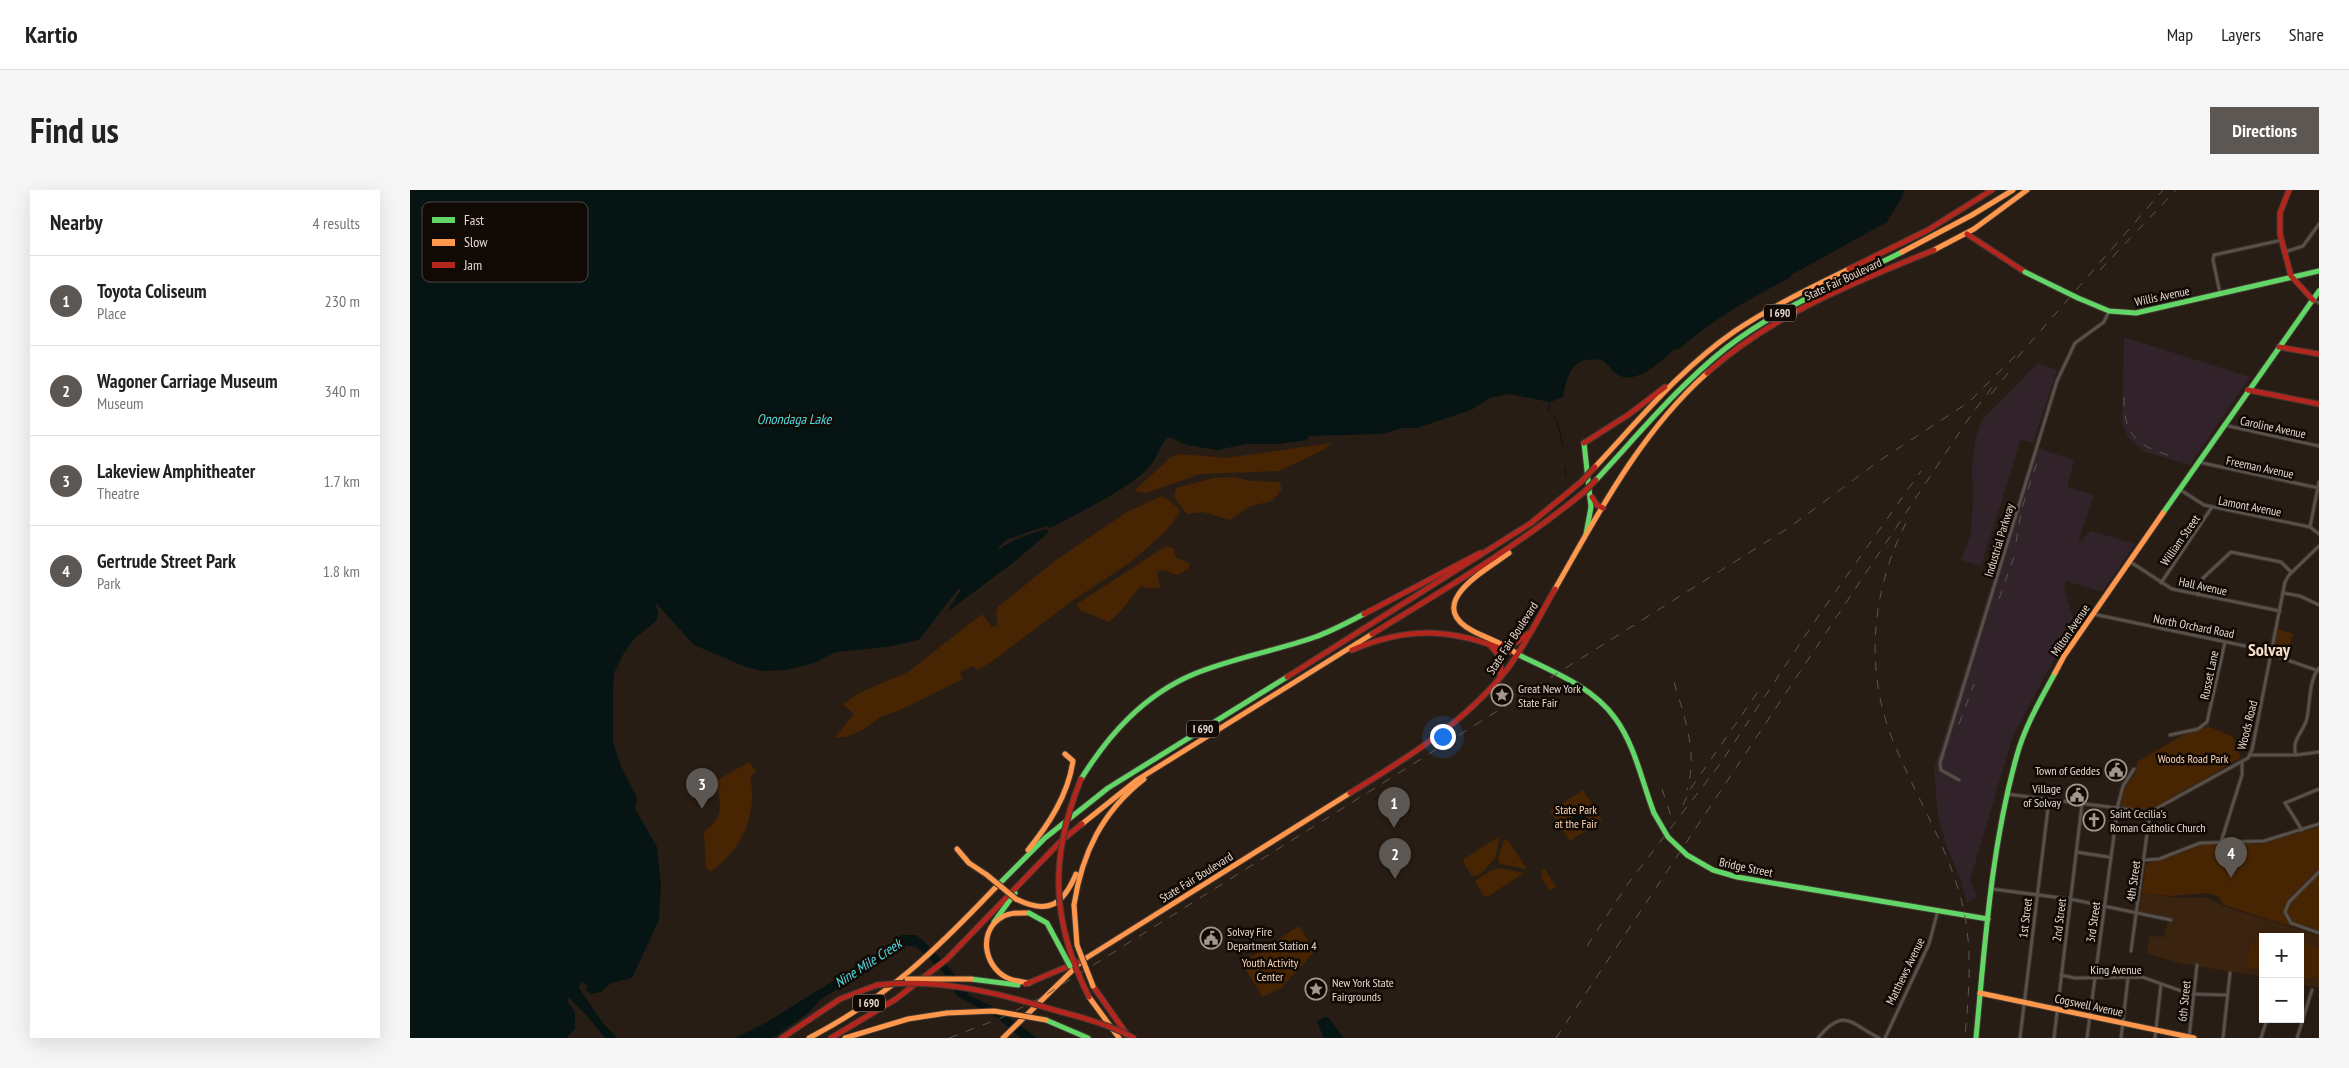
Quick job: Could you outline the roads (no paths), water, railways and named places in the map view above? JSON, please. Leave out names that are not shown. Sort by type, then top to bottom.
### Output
[{"type":"main road","name":"I 690","points":[[809,1038],[861,1009],[901,980],[937,948],[1009,872],[1062,824],[1115,784],[1496,545],[1546,511],[1595,468],[1682,375],[1717,345],[1753,320],[1928,230],[1992,190]]},
{"type":"main road","name":"I 690","points":[[831,1038],[890,1003],[947,959],[1038,863],[1111,798],[1542,526],[1584,492],[1686,382],[1720,352],[1748,332],[1800,302],[1948,230],[2013,190]]},
{"type":"main road","name":"State Fair Boulevard","points":[[1006,1036],[1084,960],[1426,744],[1466,713],[1500,677],[1517,654],[1603,508],[1654,429],[1684,394],[1721,360],[1749,340],[1795,312],[1966,234],[2027,190]]},
{"type":"main road","points":[[2289,190],[2280,213],[2279,224],[2284,252],[2292,277],[2313,300]]},
{"type":"main road","name":"Willis Avenue","points":[[1966,234],[2002,259],[2025,272],[2094,306],[2109,311],[2136,313],[2319,271]]},
{"type":"main road","name":"Milton Avenue","points":[[1976,1038],[1988,919],[2006,794],[2019,748],[2039,701],[2055,671],[2093,614],[2319,291]]},
{"type":"main road","points":[[2279,347],[2319,354]]},
{"type":"main road","points":[[1584,541],[1591,514],[1591,495],[1584,443],[1628,416],[1682,375]]},
{"type":"main road","points":[[2248,390],[2319,404]]},
{"type":"main road","points":[[1591,495],[1597,505],[1603,508]]},
{"type":"main road","points":[[1517,654],[1462,624],[1455,608],[1457,596],[1470,580],[1518,547],[1542,526]]},
{"type":"main road","points":[[1089,997],[1069,955],[1059,918],[1057,897],[1058,858],[1061,837],[1070,805],[1081,779],[1114,731],[1140,707],[1172,685],[1211,668],[1308,640],[1333,630],[1496,545]]},
{"type":"main road","points":[[1335,658],[1374,641],[1406,632],[1452,632],[1484,640],[1517,654]]},
{"type":"main road","points":[[1503,645],[1514,644],[1529,633]]},
{"type":"main road","points":[[1484,640],[1495,648],[1501,658],[1500,677]]},
{"type":"main road","name":"Bridge Street","points":[[1517,654],[1586,690],[1612,713],[1628,740],[1654,812],[1668,837],[1687,855],[1714,870],[1736,877],[1988,919]]},
{"type":"main road","points":[[1009,872],[1053,816],[1073,763],[1072,758],[1065,754]]},
{"type":"main road","points":[[957,849],[969,863],[1016,899],[1025,904],[1040,908],[1050,906],[1062,900],[1072,887],[1086,851],[1099,826],[1123,796],[1169,761]]},
{"type":"main road","points":[[1086,851],[1080,871],[1074,905],[1077,945],[1094,986],[1130,1038]]},
{"type":"main road","points":[[1029,983],[1008,980],[995,971],[986,950],[989,932],[1001,910],[1038,863]]},
{"type":"main road","points":[[989,932],[1004,916],[1016,912],[1029,913],[1047,923],[1089,997],[1118,1038]]},
{"type":"main road","points":[[782,1038],[840,999],[877,985],[926,978],[971,979],[1006,985],[1029,983],[1084,960]]},
{"type":"main road","points":[[1062,969],[1068,974]]},
{"type":"main road","points":[[877,985],[928,982],[990,994],[1085,1019],[1134,1038]]},
{"type":"main road","name":"Cogswell Avenue","points":[[1980,992],[2191,1038]]},
{"type":"main road","points":[[846,1038],[908,1019],[947,1013],[994,1011],[1046,1020],[1075,1031],[1087,1038]]},
{"type":"street","points":[[2284,252],[2303,246],[2319,224]]},
{"type":"street","points":[[2220,293],[2214,256],[2282,240]]},
{"type":"street","points":[[2313,300],[2319,304]]},
{"type":"street","name":"Industrial Parkway","points":[[1959,780],[1941,770],[1940,763],[2057,381],[2075,343],[2104,322],[2109,311]]},
{"type":"street","name":"Caroline Avenue","points":[[2224,425],[2319,446]]},
{"type":"street","name":"Freeman Avenue","points":[[2198,462],[2319,488]]},
{"type":"street","points":[[2310,527],[2319,482]]},
{"type":"street","name":"Lamont Avenue","points":[[2179,490],[2200,504],[2310,527],[2319,534]]},
{"type":"street","name":"William Street","points":[[2161,583],[2212,507]]},
{"type":"street","name":"Woods Road","points":[[2150,812],[2242,762],[2250,755],[2286,582],[2291,572],[2319,546]]},
{"type":"street","points":[[2198,595],[2203,578],[2218,562],[2231,552],[2281,562],[2291,572]]},
{"type":"street","name":"Hall Avenue","points":[[2129,562],[2172,589],[2280,611]]},
{"type":"street","points":[[2283,593],[2300,596],[2319,605]]},
{"type":"street","name":"North Orchard Road","points":[[2093,614],[2271,653],[2318,670]]},
{"type":"street","name":"Russet Lane","points":[[2170,735],[2203,727],[2207,722],[2225,642]]},
{"type":"street","points":[[2296,755],[2296,739],[2307,718],[2318,670]]},
{"type":"street","points":[[2250,755],[2296,755],[2319,752]]},
{"type":"street","points":[[2221,842],[2242,776],[2242,762]]},
{"type":"street","name":"3rd Street","points":[[2087,1038],[2117,809],[2123,786],[2134,769]]},
{"type":"street","points":[[2302,830],[2284,803],[2319,790]]},
{"type":"street","points":[[2006,794],[2150,812]]},
{"type":"street","name":"1st Street","points":[[2020,1038],[2049,800]]},
{"type":"street","name":"2nd Street","points":[[2054,1038],[2082,804]]},
{"type":"street","name":"4th Street","points":[[2131,951],[2150,812]]},
{"type":"street","points":[[2144,860],[2158,859],[2200,843],[2264,841],[2319,824]]},
{"type":"street","points":[[2076,852],[2110,857]]},
{"type":"street","points":[[2319,872],[2289,902],[2285,912],[2291,923],[2319,933]]},
{"type":"street","points":[[1992,889],[2070,898],[2171,920]]},
{"type":"street","name":"Matthews Avenue","points":[[1885,1038],[1893,1016],[1929,944],[1938,910]]},
{"type":"street","name":"6th Street","points":[[2191,1038],[2197,965]]},
{"type":"street","points":[[2223,1038],[2230,973]]},
{"type":"street","name":"King Avenue","points":[[2061,975],[2075,978],[2148,978],[2194,995],[2227,995]]},
{"type":"street","points":[[2121,1038],[2128,978]]},
{"type":"street","points":[[2155,1038],[2162,984]]},
{"type":"street","points":[[2297,1038],[2312,990]]},
{"type":"street","points":[[1818,1038],[1831,1023],[1845,1019],[1854,1021],[1879,1038]]},
{"type":"street","points":[[2261,1038],[2266,1023]]},
{"type":"water","name":"Onondaga Lake","points":[[410,190],[1904,190],[1887,222],[1732,310],[1678,350],[1675,349],[1656,365],[1640,375],[1624,377],[1617,374],[1602,360],[1584,360],[1578,363],[1570,373],[1563,397],[1550,402],[1509,394],[1490,398],[1471,410],[1417,428],[1402,428],[1382,434],[1309,436],[1307,440],[1279,444],[1247,444],[1217,450],[1187,445],[1169,437],[1163,443],[1150,466],[1118,491],[1050,528],[1046,526],[1006,540],[998,548],[1000,549],[1016,540],[1046,529],[1049,532],[1014,562],[947,612],[961,590],[959,588],[919,640],[886,647],[836,652],[814,663],[787,670],[763,671],[746,667],[694,645],[655,602],[658,612],[657,620],[633,640],[614,673],[613,742],[621,766],[637,797],[635,809],[657,847],[661,886],[659,920],[632,978],[611,983],[601,992],[591,994],[586,990],[587,986],[584,982],[580,984],[579,988],[602,1022],[617,1038],[605,1038],[569,998],[567,1000],[575,1013],[575,1029],[566,1038],[410,1038]]},
{"type":"water","points":[[1576,810],[1582,812],[1588,820],[1588,827],[1578,830],[1573,823],[1572,814]]},
{"type":"water","name":"Nine Mile Creek","points":[[901,935],[916,935],[953,972],[970,996],[994,1007],[1037,1038],[1021,1038],[996,1017],[957,996],[943,972],[921,951],[916,947],[903,945],[889,958],[821,999],[809,1012],[776,1036],[772,1038],[735,1038],[767,1022],[884,949]]},
{"type":"water","points":[[1324,1017],[1328,1017],[1344,1038],[1324,1038],[1317,1022]]},
{"type":"waterway","points":[[1551,401],[1548,410],[1551,413]]},
{"type":"waterway","points":[[1554,416],[1563,446]]},
{"type":"waterway","points":[[1565,467],[1566,477]]},
{"type":"railway","points":[[2017,358],[2163,190]]},
{"type":"railway","points":[[2100,270],[2176,190]]},
{"type":"railway","points":[[949,1038],[1001,1018],[1044,996],[1790,527],[1879,461],[1969,402],[2019,352]]},
{"type":"railway","points":[[1991,394],[2013,367]]},
{"type":"railway","points":[[1556,1038],[1971,415],[1993,386]]},
{"type":"railway","points":[[2124,397],[2127,423],[2137,439],[2153,450],[2177,458]]},
{"type":"railway","points":[[2016,542],[2022,508],[2039,456]]},
{"type":"railway","points":[[1587,946],[1627,885],[1720,764],[1819,615],[1921,471]]},
{"type":"railway","points":[[1906,523],[1894,549],[1885,576],[1879,604],[1875,660],[1878,688],[1884,716],[1894,743],[1953,873],[1964,910],[1969,946],[1965,1038]]},
{"type":"railway","points":[[1999,599],[2014,557]]},
{"type":"railway","points":[[1674,682],[1686,722],[1691,749],[1690,776],[1687,790]]},
{"type":"railway","points":[[1959,724],[1974,684]]},
{"type":"railway","points":[[1683,805],[1691,788],[1762,686]]},
{"type":"railway","points":[[1662,789],[1671,816],[1670,824]]},
{"type":"place","name":"Great New York State Fair","points":[[1502,695]]},
{"type":"place","name":"Town of Geddes","points":[[2116,770]]},
{"type":"place","name":"Village of Solvay","points":[[2077,795]]},
{"type":"place","name":"Lakeview Amphitheater","points":[[702,809]]},
{"type":"place","name":"Saint Cecilia's Roman Catholic Church","points":[[2094,820]]},
{"type":"place","name":"Toyota Coliseum","points":[[1394,828]]},
{"type":"place","name":"Gertrude Street Park","points":[[2231,878]]},
{"type":"place","name":"Wagoner Carriage Museum","points":[[1395,879]]},
{"type":"place","name":"Solvay Fire Department Station 4","points":[[1211,938]]},
{"type":"place","name":"New York State Fairgrounds","points":[[1316,989]]},
{"type":"district","name":"Solvay","points":[[2269,649]]},
{"type":"park label","name":"Woods Road Park","points":[[2193,758]]},
{"type":"park label","name":"State Park at the Fair","points":[[1576,816]]},
{"type":"park label","name":"Youth Activity Center","points":[[1270,969]]}]
